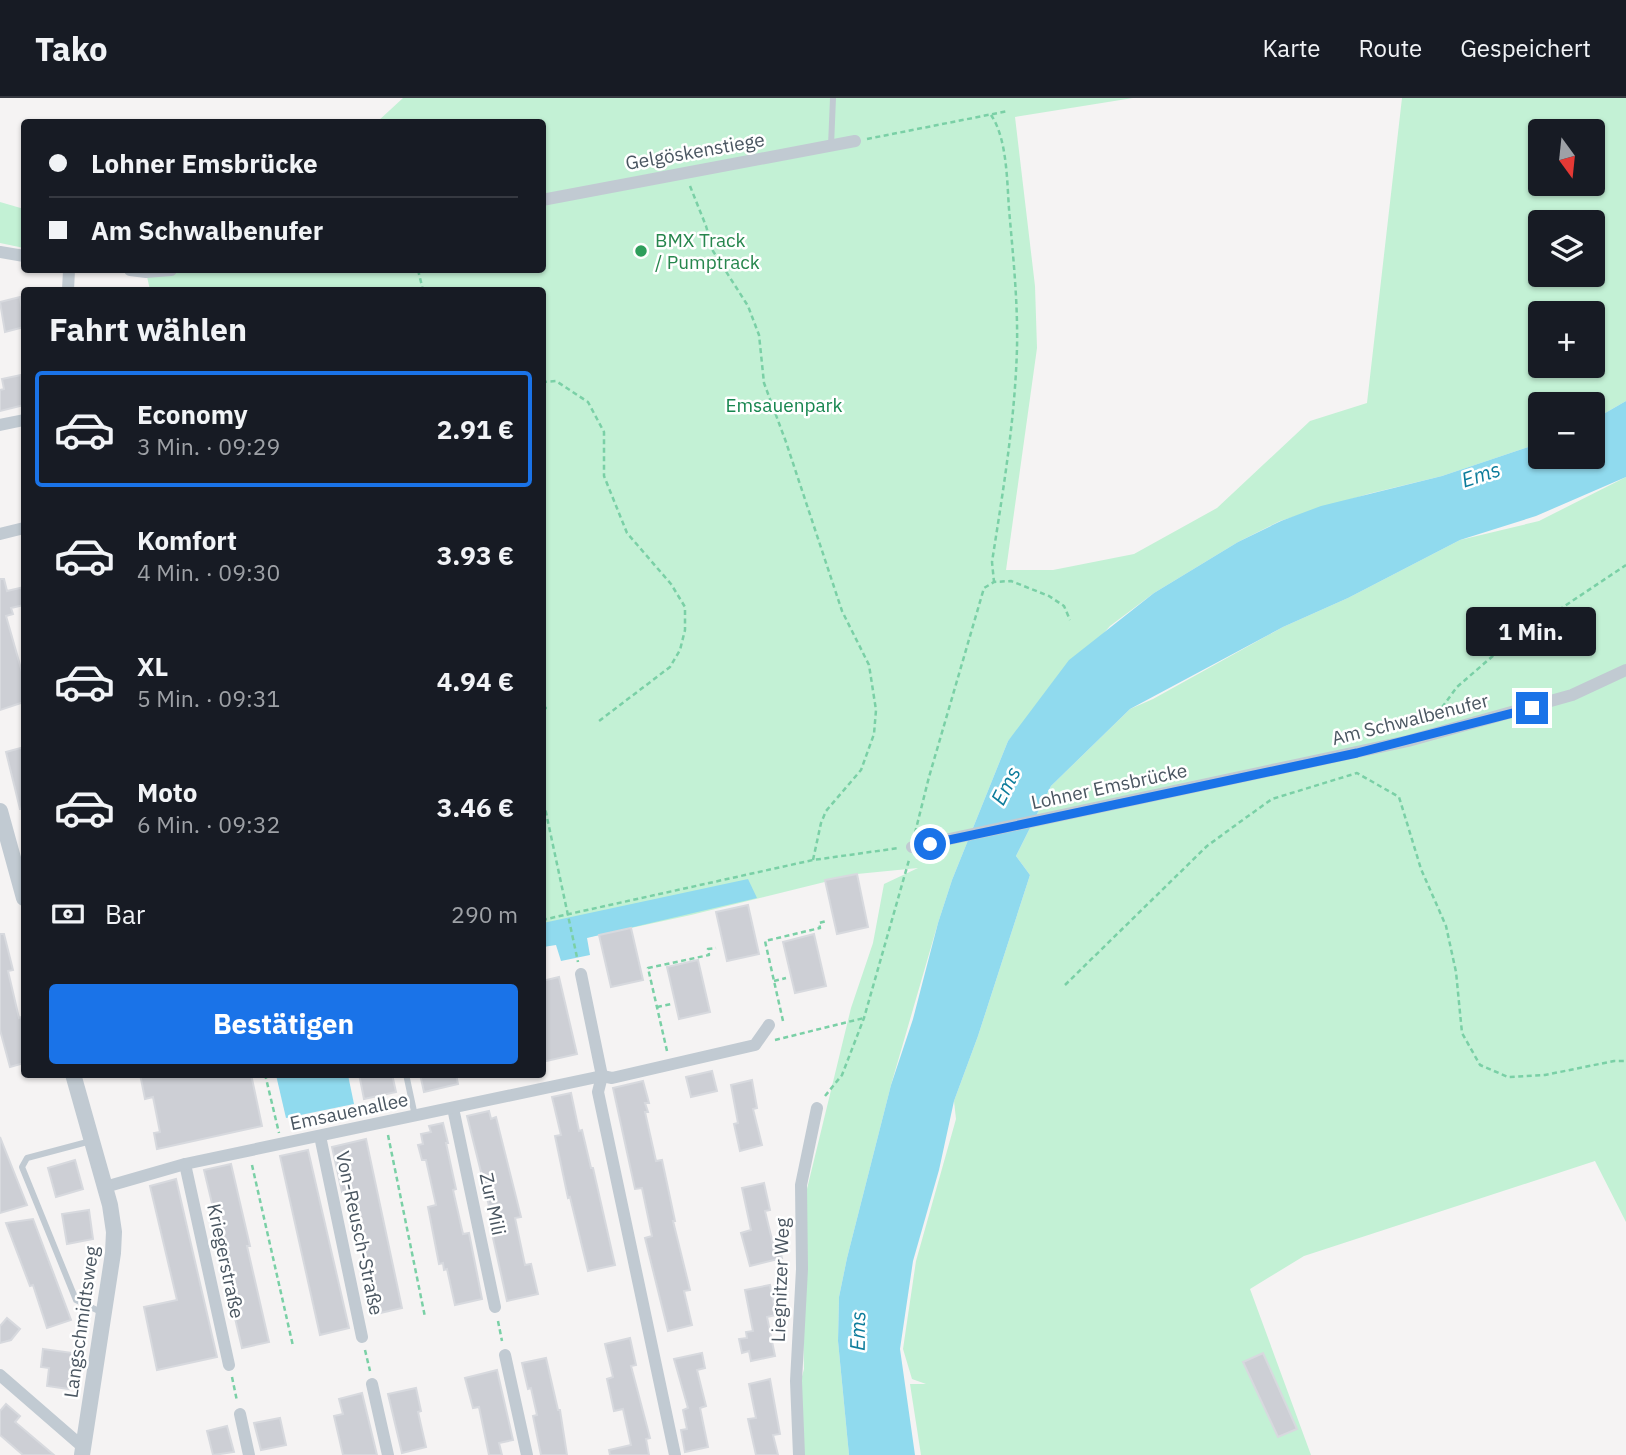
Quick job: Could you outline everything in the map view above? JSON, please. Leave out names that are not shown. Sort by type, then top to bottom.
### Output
[{"type":"street","name":"Gelgöskenstiege","points":[[546,199],[855,141]]},
{"type":"street","points":[[0,252],[21,256]]},
{"type":"street","points":[[0,425],[21,421]]},
{"type":"street","points":[[0,534],[21,529]]},
{"type":"street","name":"Am Schwalbenufer","points":[[1279,768],[1397,743],[1532,708],[1572,695],[1626,670]]},
{"type":"street","name":"Lohner Emsbrücke","points":[[913,843],[948,840],[1279,768]]},
{"type":"street","points":[[0,811],[21,871]]},
{"type":"street","points":[[581,974],[602,1076],[598,1092],[675,1455]]},
{"type":"street","points":[[755,1045],[769,1025]]},
{"type":"street","name":"Emsauenallee","points":[[105,1187],[185,1164],[602,1076],[612,1077],[670,1065],[755,1045]]},
{"type":"street","name":"Langschmidtsweg","points":[[74,1078],[105,1187],[114,1232],[83,1451]]},
{"type":"street","name":"Zur Mili","points":[[453,1108],[495,1307]]},
{"type":"street","name":"Liegnitzer Weg","points":[[799,1455],[796,1381],[803,1269],[801,1185],[817,1108]]},
{"type":"street","name":"Von-Reusch-Straße","points":[[320,1136],[362,1337]]},
{"type":"street","name":"Kriegerstraße","points":[[185,1164],[229,1365]]},
{"type":"street","points":[[505,1355],[527,1455]]},
{"type":"street","points":[[0,1375],[83,1451]]},
{"type":"street","points":[[372,1384],[388,1455]]},
{"type":"street","points":[[240,1414],[249,1455]]},
{"type":"lane","points":[[831,146],[833,98]]},
{"type":"lane","points":[[407,1078],[415,1116]]},
{"type":"lane","points":[[91,1141],[26,1158],[22,1167],[76,1300],[103,1313]]},
{"type":"path","points":[[855,141],[1008,111]]},
{"type":"path","points":[[991,114],[999,132],[1006,171],[1017,348],[1012,416],[992,562],[994,582]]},
{"type":"path","points":[[682,173],[694,193],[713,251],[748,306],[759,335],[764,383],[842,611],[869,665],[876,710],[874,734],[861,770],[826,811],[813,860]]},
{"type":"path","points":[[546,382],[556,381],[588,402],[604,432],[604,476],[627,533],[671,584],[685,607],[685,630],[680,650],[670,667],[599,721]]},
{"type":"path","points":[[1431,722],[1457,687],[1502,648],[1626,565]]},
{"type":"path","points":[[817,1108],[842,1075],[864,1018],[929,777],[984,588],[994,582],[1012,581],[1049,596],[1064,606],[1070,620]]},
{"type":"path","points":[[1065,985],[1207,846],[1244,819],[1272,799],[1357,774],[1399,797],[1422,869],[1446,926],[1456,972],[1462,1034],[1480,1065],[1508,1077],[1545,1075],[1626,1061]]},
{"type":"path","points":[[546,812],[578,958]]},
{"type":"path","points":[[546,919],[813,860],[913,843]]},
{"type":"path","points":[[769,1025],[783,1021],[765,941],[820,928],[819,923],[827,921]]},
{"type":"path","points":[[670,1065],[648,968],[709,955],[708,949],[716,947]]},
{"type":"path","points":[[774,981],[786,978]]},
{"type":"path","points":[[657,1007],[671,1004]]},
{"type":"path","points":[[755,1045],[864,1018]]},
{"type":"path","points":[[266,1078],[281,1144]]},
{"type":"path","points":[[385,1121],[425,1317]]},
{"type":"path","points":[[249,1151],[293,1346]]},
{"type":"path","points":[[495,1307],[505,1355]]},
{"type":"path","points":[[362,1337],[372,1384]]},
{"type":"path","points":[[229,1365],[240,1414]]},
{"type":"green space","name":"Emsauenpark","points":[[403,98],[1133,98],[1015,117],[1035,286],[1037,348],[1006,570],[1053,570],[1134,554],[1217,508],[1310,421],[1367,403],[1402,98],[1626,98],[1626,401],[1605,413],[1605,392],[1528,392],[1528,447],[1442,476],[1368,494],[1280,521],[1238,542],[1154,593],[1110,626],[1008,741],[952,880],[938,923],[891,1085],[847,1258],[839,1297],[838,1341],[849,1455],[803,1455],[800,1384],[804,1369],[802,1296],[806,1193],[851,1008],[873,943],[884,884],[918,868],[857,874],[691,915],[546,946],[546,287],[149,287],[146,273],[546,273],[546,119],[380,119]]},
{"type":"green space","points":[[0,202],[21,208],[21,247],[0,243]]},
{"type":"green space","points":[[1626,477],[1626,1222],[1595,1161],[1304,1256],[1250,1289],[1311,1455],[921,1455],[910,1384],[926,1384],[912,1379],[903,1349],[916,1261],[956,1119],[954,1101],[1030,875],[1016,856],[1051,786],[1130,709],[1283,627],[1348,598],[1460,540],[1539,521]]},
{"type":"water","name":"Ems","points":[[1626,401],[1626,477],[1536,516],[1460,540],[1348,598],[1283,627],[1130,709],[1051,786],[1016,856],[1030,875],[954,1101],[939,1170],[913,1261],[900,1349],[915,1455],[849,1455],[838,1341],[839,1297],[847,1258],[891,1085],[913,1019],[938,923],[952,880],[1008,741],[1069,660],[1154,593],[1238,542],[1281,521],[1321,506],[1442,476],[1528,447],[1528,469],[1605,469],[1605,413]]},
{"type":"water","points":[[748,879],[757,898],[587,938],[590,955],[561,961],[556,945],[546,947],[546,922]]},
{"type":"water","points":[[277,1078],[349,1078],[354,1104],[286,1118]]},
{"type":"building","points":[[20,297],[21,328],[5,332],[0,302]]},
{"type":"building","points":[[21,375],[21,406],[0,411],[0,390],[4,389],[2,379]]},
{"type":"building","points":[[0,579],[4,579],[7,591],[21,588],[21,606],[11,608],[13,614],[6,616],[21,668],[21,703],[0,710]]},
{"type":"building","points":[[21,748],[21,809],[20,809],[6,752]]},
{"type":"building","points":[[857,874],[868,927],[837,934],[825,880]]},
{"type":"building","points":[[748,905],[759,954],[727,961],[716,912]]},
{"type":"building","points":[[631,928],[643,980],[611,987],[599,935]]},
{"type":"building","points":[[0,934],[4,934],[13,970],[8,971],[19,1018],[21,1017],[21,1064],[10,1067],[0,1030]]},
{"type":"building","points":[[814,934],[826,986],[795,993],[783,942]]},
{"type":"building","points":[[698,960],[710,1012],[679,1019],[667,967]]},
{"type":"building","points":[[559,977],[577,1054],[546,1061],[546,980]]},
{"type":"building","points":[[712,1071],[717,1091],[691,1097],[686,1077]]},
{"type":"building","points":[[141,1078],[252,1078],[262,1126],[157,1149],[154,1133],[160,1132],[153,1097],[145,1099]]},
{"type":"building","points":[[360,1078],[393,1078],[396,1092],[364,1099]]},
{"type":"building","points":[[421,1078],[457,1078],[458,1084],[424,1092]]},
{"type":"building","points":[[752,1080],[757,1108],[753,1109],[762,1145],[740,1151],[734,1124],[738,1123],[731,1085]]},
{"type":"building","points":[[643,1081],[649,1103],[645,1103],[648,1112],[645,1112],[656,1161],[662,1160],[690,1290],[684,1291],[692,1325],[668,1331],[645,1238],[652,1236],[642,1188],[635,1189],[613,1088]]},
{"type":"building","points":[[571,1093],[579,1131],[582,1130],[593,1168],[615,1265],[588,1271],[555,1136],[561,1135],[552,1097]]},
{"type":"building","points":[[489,1111],[491,1119],[496,1117],[521,1217],[515,1218],[525,1265],[531,1264],[538,1294],[507,1301],[491,1229],[494,1228],[467,1116]]},
{"type":"building","points":[[443,1123],[456,1189],[453,1190],[463,1234],[469,1233],[482,1299],[455,1305],[447,1269],[444,1270],[443,1263],[439,1264],[428,1207],[436,1205],[426,1160],[422,1160],[418,1145],[423,1144],[421,1134],[431,1132],[429,1126]]},
{"type":"building","points":[[0,1137],[27,1205],[0,1213]]},
{"type":"building","points":[[366,1139],[402,1308],[376,1314],[347,1191],[342,1192],[332,1147]]},
{"type":"building","points":[[308,1150],[349,1328],[320,1335],[280,1156]]},
{"type":"building","points":[[75,1160],[83,1189],[56,1197],[48,1168]]},
{"type":"building","points":[[231,1164],[269,1342],[242,1348],[224,1271],[228,1270],[204,1170]]},
{"type":"building","points":[[176,1179],[217,1357],[157,1370],[144,1307],[177,1300],[150,1186]]},
{"type":"building","points":[[764,1183],[770,1210],[765,1211],[774,1248],[779,1247],[782,1258],[750,1266],[741,1233],[751,1230],[742,1188]]},
{"type":"building","points":[[89,1210],[93,1239],[67,1244],[62,1214]]},
{"type":"building","points":[[33,1219],[71,1320],[47,1328],[33,1285],[30,1286],[6,1223]]},
{"type":"building","points":[[770,1285],[776,1315],[767,1317],[775,1356],[751,1361],[749,1351],[742,1353],[739,1339],[747,1338],[746,1332],[753,1331],[745,1290]]},
{"type":"building","points":[[7,1318],[20,1329],[11,1340],[0,1343],[0,1326]]},
{"type":"building","points":[[630,1338],[636,1365],[631,1366],[650,1438],[646,1439],[649,1455],[610,1455],[609,1450],[631,1445],[623,1409],[614,1411],[607,1379],[613,1377],[605,1344]]},
{"type":"building","points":[[43,1349],[73,1353],[69,1389],[47,1386],[49,1368],[41,1367]]},
{"type":"building","points":[[702,1353],[705,1368],[697,1370],[706,1406],[700,1408],[708,1447],[685,1452],[681,1430],[687,1429],[683,1410],[688,1408],[674,1359]]},
{"type":"building","points":[[1263,1353],[1297,1429],[1278,1437],[1243,1362]]},
{"type":"building","points":[[546,1358],[560,1410],[567,1455],[541,1455],[533,1416],[537,1415],[522,1363]]},
{"type":"building","points":[[497,1370],[513,1440],[499,1443],[502,1455],[489,1455],[479,1407],[473,1408],[465,1378]]},
{"type":"building","points":[[770,1379],[780,1434],[773,1435],[778,1455],[756,1455],[748,1419],[756,1418],[749,1384]]},
{"type":"building","points":[[416,1388],[426,1447],[402,1453],[388,1394]]},
{"type":"building","points":[[362,1393],[377,1455],[343,1455],[334,1416],[343,1414],[339,1399]]},
{"type":"building","points":[[6,1404],[20,1416],[15,1422],[54,1455],[23,1455],[0,1435],[0,1411]]},
{"type":"building","points":[[280,1418],[286,1445],[261,1450],[254,1423]]},
{"type":"building","points":[[227,1426],[234,1452],[213,1455],[207,1431]]},
{"type":"place","name":"BMX Track / Pumptrack","points":[[641,251]]},
{"type":"route","points":[[930,844],[1357,753],[1532,708]]}]
